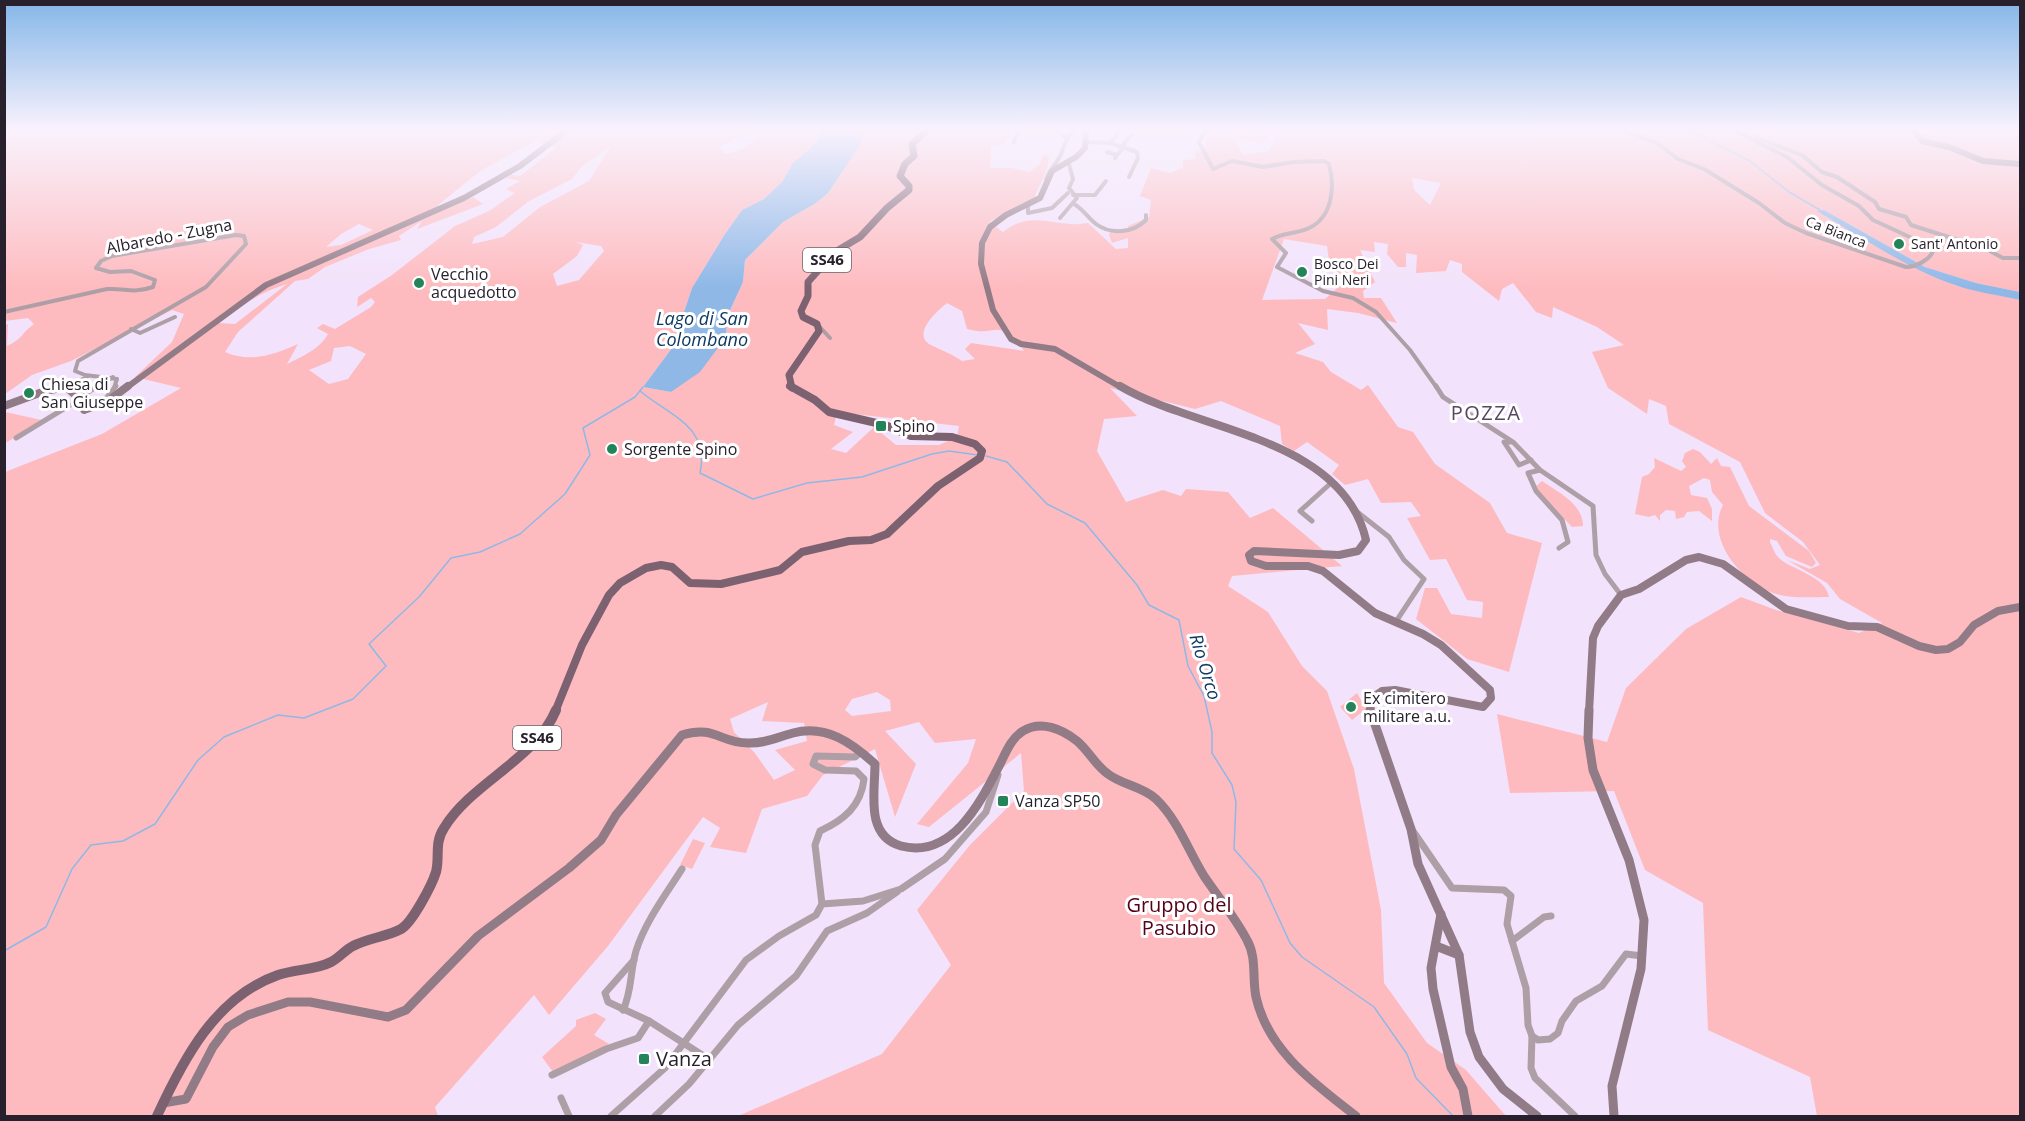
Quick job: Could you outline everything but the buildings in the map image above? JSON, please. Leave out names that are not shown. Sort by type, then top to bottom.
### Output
[{"type":"main road","name":"SS46","points":[[157,1116],[180,1066],[205,1030],[227,1006],[248,990],[278,975],[330,963],[353,946],[402,929],[412,919],[436,871],[436,848],[441,832],[461,804],[507,768],[551,722],[582,645],[609,595],[620,584],[646,568],[661,565],[672,567],[690,583],[721,584],[780,570],[802,552],[849,541],[871,540],[887,534],[938,486],[981,455],[975,444],[952,437],[911,436],[885,425],[829,412],[815,400],[790,387],[789,375],[819,331],[817,324],[803,317],[801,311],[807,296],[808,282],[835,252],[860,237],[887,208],[909,190],[907,183]]},
{"type":"street","points":[[66,387],[80,399],[84,410],[108,401],[266,285],[492,183]]},
{"type":"street","points":[[1045,183],[1042,196],[1028,206],[997,219],[981,241],[983,276],[988,293],[995,313],[1011,338],[1026,345],[1056,350],[1155,404],[1264,439],[1331,483],[1355,510],[1389,537],[1404,560],[1424,579],[1395,623]]},
{"type":"street","points":[[1028,206],[1028,213],[1052,208],[1068,193],[1071,183]]},
{"type":"street","points":[[1068,193],[1095,195],[1104,183]]},
{"type":"street","points":[[1331,183],[1328,208],[1317,223],[1310,228],[1272,239],[1286,253],[1277,267],[1323,291],[1353,298],[1376,312],[1410,350],[1443,397],[1513,442],[1540,470],[1593,506],[1598,523],[1595,552],[1621,596]]},
{"type":"street","name":"Ca Bianca","points":[[1728,183],[1759,202],[1785,223],[1854,251],[1912,267],[1931,256],[1933,251],[1927,244],[1874,220],[1859,206],[1820,183]]},
{"type":"street","points":[[1847,183],[1875,202],[1879,209],[1906,217],[1915,227],[1986,249],[2003,258],[2020,258]]},
{"type":"street","points":[[1069,188],[1076,195]]},
{"type":"street","points":[[1060,218],[1074,204],[1076,195]]},
{"type":"street","points":[[1074,204],[1096,225],[1119,231],[1141,227],[1146,220],[1146,215]]},
{"type":"street","name":"Albaredo - Zugna","points":[[4,312],[115,288],[143,292],[155,285],[155,280],[143,274],[96,268],[101,261],[112,256],[236,235],[247,239],[242,249],[206,287],[78,361],[75,371],[87,377]]},
{"type":"street","points":[[131,329],[140,333],[175,317]]},
{"type":"street","points":[[817,324],[830,338]]},
{"type":"street","points":[[108,401],[106,398],[118,382],[113,376]]},
{"type":"street","points":[[4,406],[45,391],[66,387],[87,377],[113,376]]},
{"type":"street","points":[[16,438],[113,376]]},
{"type":"street","points":[[1513,442],[1504,442],[1519,465],[1531,460]]},
{"type":"street","points":[[1540,470],[1528,473],[1536,490],[1566,524],[1569,533],[1568,542],[1559,548]]},
{"type":"street","points":[[1312,521],[1300,511],[1331,483]]},
{"type":"street","points":[[1355,510],[1365,529],[1366,540],[1358,550],[1339,555],[1254,551],[1249,555],[1250,560],[1254,565],[1261,567],[1302,564],[1329,573],[1366,608],[1433,640],[1490,690],[1491,698],[1483,707],[1395,690],[1382,691],[1372,698],[1370,712],[1411,829],[1418,864],[1459,955],[1470,1032],[1479,1057],[1503,1089],[1537,1116]]},
{"type":"street","points":[[1614,1116],[1612,1086],[1642,956],[1644,936],[1641,902],[1629,861],[1593,770],[1588,738],[1593,638],[1598,626],[1621,596],[1640,589],[1686,560],[1707,559],[1729,568],[1786,609],[1848,626],[1877,627],[1919,646],[1936,650],[1948,649],[1960,642],[1974,625],[1998,611],[2020,607]]},
{"type":"street","points":[[163,1103],[186,1099],[193,1090],[213,1047],[228,1027],[248,1015],[288,1002],[310,1002],[388,1017],[406,1010],[478,936],[569,868],[602,840],[616,815],[682,735],[710,730],[742,743],[760,742],[804,731],[835,734],[875,764],[876,786],[872,812],[876,829],[886,839],[903,848],[920,850],[949,839],[981,803],[1013,740],[1023,731],[1040,726],[1053,727],[1069,735],[1083,746],[1094,763],[1112,778],[1155,798],[1174,819],[1204,875],[1249,943],[1255,969],[1256,995],[1264,1026],[1303,1075],[1356,1116]]},
{"type":"street","points":[[611,1116],[665,1068],[746,960],[779,936],[816,915],[822,904],[815,845],[820,831],[841,823],[860,800],[864,779],[856,771],[825,770],[813,764],[816,756],[855,757],[861,752]]},
{"type":"street","points":[[654,1116],[710,1060],[738,1025],[796,976],[827,931],[884,903],[945,859],[986,812],[1004,756]]},
{"type":"street","points":[[1411,829],[1426,845],[1436,867],[1452,888],[1504,890],[1511,896],[1507,924],[1526,988],[1528,1025],[1532,1036],[1531,1068],[1535,1078],[1575,1116]]},
{"type":"street","points":[[624,1010],[629,997],[637,948],[655,912],[682,869]]},
{"type":"street","points":[[822,904],[863,901],[901,889]]},
{"type":"street","points":[[1441,913],[1431,969],[1451,1067],[1463,1089],[1469,1115]]},
{"type":"street","points":[[1512,941],[1544,917],[1551,916]]},
{"type":"street","points":[[1437,941],[1454,941]]},
{"type":"street","points":[[1437,941],[1459,955]]},
{"type":"street","points":[[1532,1036],[1538,1040],[1550,1039],[1558,1033],[1576,1001],[1602,986],[1626,954],[1642,956]]},
{"type":"street","points":[[634,960],[604,993],[608,1002],[649,1021],[710,1060]]},
{"type":"street","points":[[552,1076],[606,1049],[638,1038],[649,1021]]},
{"type":"street","points":[[561,1098],[569,1116]]},
{"type":"green space","name":"Gruppo del Pasubio","points":[[4,183],[465,183],[437,206],[453,206],[473,197],[483,204],[417,229],[422,221],[399,236],[401,240],[369,249],[325,267],[308,279],[295,281],[238,332],[225,352],[253,357],[298,344],[287,364],[310,352],[325,339],[328,334],[317,328],[323,324],[335,329],[371,307],[375,302],[371,298],[357,307],[358,297],[392,275],[455,226],[489,211],[515,193],[506,189],[516,183],[564,183],[529,201],[496,227],[474,237],[472,244],[503,237],[540,207],[585,183],[781,183],[764,199],[742,210],[692,288],[672,348],[643,387],[671,392],[726,337],[727,317],[743,282],[745,260],[783,222],[816,203],[828,193],[834,183],[1040,183],[1034,199],[989,222],[1003,232],[1025,221],[1088,223],[1116,249],[1128,248],[1128,238],[1112,243],[1110,230],[1128,232],[1128,226],[1149,217],[1151,200],[1140,196],[1145,183],[1413,183],[1414,190],[1430,205],[1441,183],[2020,183],[2020,292],[1976,283],[1925,267],[1824,210],[1819,211],[1868,242],[1954,285],[2020,300],[2020,1116],[1817,1116],[1810,1077],[1708,1030],[1703,903],[1645,870],[1614,791],[1510,793],[1497,714],[1607,742],[1626,688],[1686,629],[1741,597],[1776,610],[1859,633],[1882,623],[1840,599],[1827,583],[1787,560],[1810,569],[1820,565],[1803,542],[1765,513],[1740,462],[1669,424],[1666,406],[1649,399],[1647,414],[1608,388],[1592,352],[1624,345],[1597,327],[1553,307],[1552,318],[1536,312],[1513,283],[1502,289],[1499,301],[1462,272],[1462,264],[1450,260],[1446,271],[1416,273],[1417,255],[1406,253],[1406,267],[1398,267],[1387,254],[1388,244],[1374,242],[1375,252],[1360,250],[1375,282],[1363,291],[1364,298],[1381,298],[1397,323],[1358,313],[1327,309],[1328,330],[1298,323],[1315,344],[1295,353],[1323,362],[1331,372],[1361,390],[1368,385],[1398,427],[1413,432],[1435,464],[1490,503],[1507,533],[1542,543],[1509,672],[1467,659],[1416,619],[1425,588],[1437,588],[1451,614],[1482,618],[1483,602],[1467,600],[1446,559],[1430,560],[1407,518],[1421,516],[1411,502],[1381,503],[1368,479],[1345,485],[1332,474],[1339,465],[1307,442],[1294,451],[1282,444],[1280,426],[1221,401],[1195,409],[1110,388],[1137,416],[1104,419],[1097,451],[1126,502],[1163,490],[1181,496],[1186,489],[1228,492],[1250,518],[1273,508],[1342,566],[1232,576],[1228,586],[1268,612],[1302,666],[1327,691],[1354,769],[1381,910],[1384,983],[1427,1043],[1466,1070],[1506,1116],[738,1116],[882,1054],[951,965],[917,910],[970,845],[1024,791],[1021,753],[929,827],[917,824],[968,763],[976,739],[935,743],[919,722],[885,731],[916,764],[895,817],[875,749],[823,775],[807,796],[762,809],[746,853],[710,847],[720,828],[703,817],[608,946],[549,1015],[534,995],[435,1107],[438,1116],[5,1116],[5,472],[102,434],[181,388],[135,377],[172,342],[184,314],[172,310],[71,361],[32,375],[5,394],[5,325],[8,324],[7,346],[34,324],[28,318],[5,321]],"holes":[[[359,224],[373,230],[341,245],[326,247],[341,234]],[[1284,239],[1327,246],[1330,268],[1345,281],[1325,299],[1262,300]],[[576,242],[601,246],[604,251],[579,280],[557,286],[553,274],[577,256],[583,245]],[[287,284],[235,324],[219,323],[243,305]],[[947,303],[962,311],[967,329],[1002,331],[1015,340],[1024,351],[971,343],[965,349],[975,359],[962,361],[926,342],[924,330]],[[350,346],[366,354],[348,379],[329,384],[309,370],[331,361],[334,348]],[[837,412],[959,426],[957,437],[939,445],[896,445],[874,427],[846,453],[831,449],[853,432],[834,425]],[[877,692],[890,700],[891,711],[852,716],[845,710],[852,699]],[[768,702],[762,721],[804,723],[807,741],[775,750],[795,770],[774,780],[754,752],[734,732],[730,719]]]},
{"type":"green space","points":[[5,412],[46,421],[5,443]]},
{"type":"green space","points":[[1693,449],[1700,452],[1711,464],[1717,458],[1721,466],[1730,467],[1749,506],[1809,551],[1816,563],[1812,567],[1786,556],[1777,541],[1770,539],[1778,557],[1816,579],[1822,584],[1829,597],[1793,597],[1773,593],[1749,579],[1738,569],[1722,545],[1719,518],[1723,505],[1712,492],[1710,480],[1704,478],[1689,486],[1691,495],[1707,498],[1712,509],[1712,521],[1699,511],[1687,512],[1684,517],[1676,519],[1675,511],[1666,510],[1660,515],[1660,521],[1655,515],[1649,517],[1635,514],[1642,477],[1649,474],[1655,467],[1654,458],[1681,471],[1686,467],[1682,461],[1685,453]]},
{"type":"green space","points":[[1542,481],[1574,505],[1582,518],[1583,526],[1572,527],[1539,492],[1535,487]]},
{"type":"green space","points":[[1357,693],[1366,709],[1352,720],[1340,707]]},
{"type":"green space","points":[[693,839],[705,843],[692,869],[680,865]]},
{"type":"green space","points":[[595,1013],[606,1019],[594,1035],[609,1044],[553,1072],[542,1057],[576,1026],[576,1020]]},
{"type":"water","name":"Lago di San Colombano","points":[[781,183],[834,183],[828,193],[816,203],[783,222],[745,260],[743,282],[727,317],[726,337],[700,372],[671,392],[643,387],[672,348],[692,288],[725,234],[742,210],[764,199]]},
{"type":"water","points":[[1824,210],[1925,267],[1976,283],[2020,292],[2020,300],[1952,284],[1917,269],[1817,211]]},
{"type":"waterway","points":[[1778,183],[1820,210]]},
{"type":"waterway","points":[[4,951],[46,927],[72,869],[91,845],[123,841],[155,824],[198,760],[224,737],[278,715],[304,718],[353,699],[386,666],[369,644],[419,597],[451,558],[480,552],[520,534],[565,494],[590,455],[583,428],[635,397],[643,387]]},
{"type":"waterway","name":"Rio Orco","points":[[640,391],[675,416],[693,433],[702,457],[700,473],[753,499],[807,483],[862,477],[932,454],[949,451],[978,455]]},
{"type":"waterway","name":"Rio Orco","points":[[986,456],[1007,462],[1047,504],[1085,523],[1137,585],[1149,605],[1179,620],[1188,666],[1204,696],[1212,732],[1212,753],[1232,785],[1236,802],[1234,849],[1261,880],[1290,943],[1302,957],[1374,1007],[1407,1054],[1416,1078],[1453,1116]]},
{"type":"place","name":"Sant' Antonio","points":[[1899,244]]},
{"type":"place","name":"Bosco Dei Pini Neri","points":[[1302,272]]},
{"type":"place","name":"Vecchio acquedotto","points":[[419,283]]},
{"type":"place","name":"Chiesa di San Giuseppe","points":[[29,393]]},
{"type":"place","name":"Spino","points":[[881,426]]},
{"type":"place","name":"Sorgente Spino","points":[[612,449]]},
{"type":"place","name":"Ex cimitero militare a.u.","points":[[1351,707]]},
{"type":"place","name":"Vanza SP50","points":[[1003,801]]},
{"type":"place","name":"Vanza","points":[[644,1059]]},
{"type":"district","name":"POZZA","points":[[1486,413]]}]
